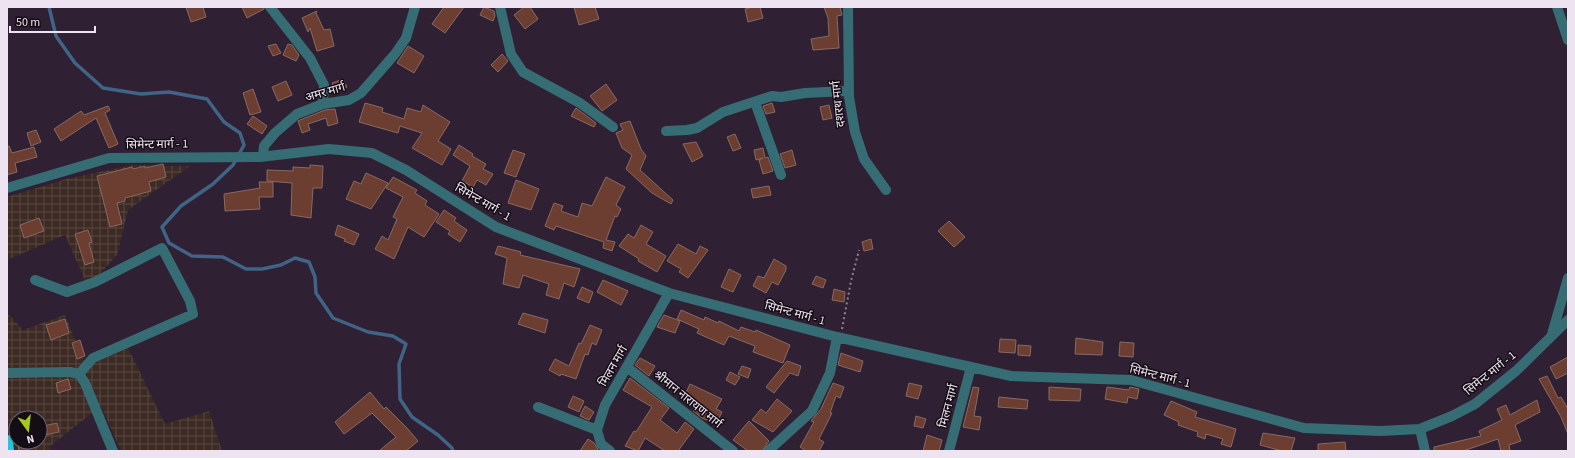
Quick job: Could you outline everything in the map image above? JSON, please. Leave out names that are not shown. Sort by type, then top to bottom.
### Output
[{"type":"highway","points":[[7,441],[8,451]]},
{"type":"street","points":[[270,7],[310,58],[324,85],[323,104]]},
{"type":"street","name":"अमर मार्ग","points":[[261,156],[264,146],[275,132],[297,114],[323,104],[349,100],[361,93],[396,54],[406,38],[415,7]]},
{"type":"street","points":[[500,7],[511,54],[516,64],[523,72],[580,103],[613,126]]},
{"type":"street","name":"दशरथ मार्ग","points":[[848,7],[848,91],[855,132],[864,159],[886,190]]},
{"type":"street","points":[[1557,7],[1568,40]]},
{"type":"street","points":[[666,131],[697,128],[722,112],[772,96],[781,97],[805,93],[848,91]]},
{"type":"street","points":[[755,102],[781,175]]},
{"type":"street","name":"सिमेन्ट मार्ग - 1","points":[[7,188],[109,158],[261,156],[329,149],[372,153],[406,170],[496,226],[669,294],[839,338],[1011,376],[1131,380],[1304,428],[1380,431],[1420,429],[1452,416],[1475,404],[1516,371],[1568,320]]},
{"type":"street","points":[[35,280],[67,292],[95,282],[162,248],[190,301],[193,314],[93,358],[79,374]]},
{"type":"street","points":[[1552,336],[1568,278]]},
{"type":"street","name":"मिलन मार्ग","points":[[597,430],[605,405],[669,294]]},
{"type":"street","points":[[768,451],[812,411],[830,373],[839,338]]},
{"type":"street","name":"श्रीमान नारायण मार्ग","points":[[627,367],[733,451]]},
{"type":"street","name":"मिलन मार्ग","points":[[949,451],[972,367]]},
{"type":"street","points":[[7,373],[70,372],[79,374],[113,451]]},
{"type":"street","points":[[538,407],[597,430],[600,444],[610,451]]},
{"type":"street","points":[[1420,429],[1424,451]]},
{"type":"path","points":[[839,338],[859,250]]},
{"type":"shaded area","points":[[133,165],[190,166],[128,210],[117,255],[88,287],[65,235],[7,260],[7,197],[66,179]]},
{"type":"shaded area","points":[[7,313],[23,330],[65,315],[86,367],[128,348],[165,424],[209,411],[222,451],[121,451],[101,406],[49,447],[52,451],[7,451]]},
{"type":"building","points":[[186,7],[203,7],[206,17],[191,22]]},
{"type":"building","points":[[242,7],[264,7],[264,9],[247,18]]},
{"type":"building","points":[[444,7],[464,7],[445,33],[432,24]]},
{"type":"building","points":[[484,7],[494,11],[495,16],[493,21],[480,15]]},
{"type":"building","points":[[524,7],[530,7],[538,19],[525,29],[514,15]]},
{"type":"building","points":[[574,7],[595,7],[599,19],[579,25]]},
{"type":"building","points":[[760,7],[763,18],[748,22],[745,9]]},
{"type":"building","points":[[824,7],[840,7],[842,15],[837,16],[839,48],[813,50],[811,39],[829,36],[828,18]]},
{"type":"building","points":[[317,11],[316,13],[324,30],[330,29],[334,46],[317,51],[310,28],[308,32],[302,18]]},
{"type":"building","points":[[276,44],[281,53],[273,56],[268,46]]},
{"type":"building","points":[[288,44],[292,45],[299,55],[296,61],[283,55]]},
{"type":"building","points":[[408,46],[424,56],[414,73],[397,63]]},
{"type":"building","points":[[502,54],[508,61],[498,72],[491,65]]},
{"type":"building","points":[[343,79],[347,87],[335,91],[332,83]]},
{"type":"building","points":[[286,81],[292,95],[278,101],[272,87]]},
{"type":"building","points":[[606,84],[617,100],[602,111],[590,96]]},
{"type":"building","points":[[253,89],[261,112],[250,115],[243,93]]},
{"type":"building","points":[[365,103],[383,108],[382,112],[404,119],[407,108],[421,112],[423,105],[450,122],[438,141],[451,149],[442,165],[412,148],[422,133],[400,126],[398,133],[359,122]]},
{"type":"building","points":[[772,103],[775,112],[766,114],[763,106]]},
{"type":"building","points":[[829,105],[832,118],[823,120],[820,107]]},
{"type":"building","points":[[108,106],[110,110],[105,113],[118,144],[109,148],[96,118],[61,141],[54,129],[81,111],[84,115]]},
{"type":"building","points":[[576,108],[596,123],[594,127],[571,116]]},
{"type":"building","points":[[335,109],[338,123],[328,126],[326,118],[308,124],[310,130],[302,133],[298,121],[325,110]]},
{"type":"building","points":[[253,116],[267,126],[262,134],[247,124]]},
{"type":"building","points":[[630,121],[641,149],[646,156],[640,170],[673,200],[671,204],[652,193],[626,169],[632,155],[622,148],[616,133],[623,130],[620,124]]},
{"type":"building","points":[[36,130],[41,142],[31,146],[27,133]]},
{"type":"building","points":[[735,134],[741,148],[733,151],[727,137]]},
{"type":"building","points":[[696,142],[703,156],[692,162],[683,144]]},
{"type":"building","points":[[459,145],[473,154],[472,156],[486,164],[483,169],[493,174],[486,185],[477,180],[473,187],[462,181],[470,166],[453,155]]},
{"type":"building","points":[[7,146],[9,146],[12,153],[34,147],[37,157],[15,163],[17,172],[7,175]]},
{"type":"building","points":[[763,148],[765,158],[768,157],[773,171],[763,174],[759,160],[763,158],[756,160],[754,150]]},
{"type":"building","points":[[513,150],[525,154],[516,177],[504,173]]},
{"type":"building","points":[[792,150],[796,165],[785,168],[780,154]]},
{"type":"building","points":[[163,164],[166,177],[149,182],[151,191],[125,198],[125,201],[117,203],[122,224],[110,227],[97,176],[132,167],[133,169],[145,166],[145,168]]},
{"type":"building","points":[[310,165],[323,166],[322,188],[313,188],[311,218],[291,215],[292,183],[267,181],[267,170],[293,171],[293,167],[310,168]]},
{"type":"building","points":[[366,173],[388,183],[371,209],[346,199],[354,181],[361,184]]},
{"type":"building","points":[[393,177],[417,190],[415,193],[427,201],[425,205],[439,214],[424,237],[408,227],[394,259],[375,249],[382,236],[388,240],[397,219],[393,217],[403,197],[386,188]]},
{"type":"building","points":[[606,177],[625,187],[616,205],[621,209],[617,217],[615,216],[606,240],[615,242],[612,251],[603,248],[604,242],[556,226],[554,230],[545,226],[554,203],[563,206],[561,211],[578,217],[582,203],[592,206]]},
{"type":"building","points":[[516,180],[539,189],[531,210],[508,203]]},
{"type":"building","points":[[259,182],[273,182],[273,197],[259,197],[260,209],[225,211],[224,194],[260,188]]},
{"type":"building","points":[[769,186],[771,195],[753,198],[751,189]]},
{"type":"building","points":[[444,210],[456,218],[454,221],[467,230],[460,242],[448,234],[450,231],[436,222]]},
{"type":"building","points":[[39,218],[44,231],[24,238],[20,225]]},
{"type":"building","points":[[949,221],[965,237],[954,247],[938,231]]},
{"type":"building","points":[[338,225],[359,234],[354,245],[335,235]]},
{"type":"building","points":[[641,225],[653,232],[646,244],[666,256],[657,272],[638,261],[639,259],[619,246],[628,234],[634,238]]},
{"type":"building","points":[[88,230],[92,242],[89,243],[94,262],[85,265],[75,234]]},
{"type":"building","points":[[871,239],[873,249],[864,251],[862,242]]},
{"type":"building","points":[[678,244],[696,254],[700,246],[708,250],[688,278],[679,272],[681,269],[667,261]]},
{"type":"building","points":[[498,246],[521,252],[520,255],[580,269],[574,287],[564,283],[559,299],[546,295],[549,284],[523,275],[519,288],[503,284],[507,258],[495,254]]},
{"type":"building","points":[[774,259],[786,266],[786,270],[778,285],[772,282],[766,293],[753,286],[758,276],[764,278]]},
{"type":"building","points":[[729,269],[741,275],[733,292],[721,287]]},
{"type":"building","points":[[816,276],[826,280],[823,288],[812,284]]},
{"type":"building","points":[[603,280],[628,291],[621,305],[597,292]]},
{"type":"building","points":[[582,287],[593,292],[589,303],[577,298]]},
{"type":"building","points":[[834,289],[845,292],[844,302],[832,300]]},
{"type":"building","points":[[681,310],[704,320],[705,317],[718,323],[719,321],[739,331],[741,327],[755,332],[756,330],[790,345],[783,363],[753,352],[755,346],[729,336],[724,345],[697,333],[699,329],[677,319]]},
{"type":"building","points":[[523,313],[548,320],[545,333],[518,324]]},
{"type":"building","points":[[664,315],[680,321],[675,333],[657,327]]},
{"type":"building","points":[[65,319],[69,333],[51,340],[46,325]]},
{"type":"building","points":[[590,325],[602,330],[596,345],[592,343],[588,355],[585,354],[576,379],[561,374],[560,376],[549,370],[555,359],[569,366],[579,343],[581,344]]},
{"type":"building","points":[[1076,338],[1103,342],[1102,355],[1075,354]]},
{"type":"building","points":[[1000,339],[1016,340],[1015,353],[999,352]]},
{"type":"building","points":[[80,340],[85,356],[77,359],[72,343]]},
{"type":"building","points":[[1120,342],[1134,343],[1133,357],[1119,356]]},
{"type":"building","points":[[1018,345],[1031,346],[1030,356],[1018,355]]},
{"type":"building","points":[[841,353],[863,361],[860,372],[838,365]]},
{"type":"building","points":[[1568,357],[1568,373],[1556,379],[1550,367]]},
{"type":"building","points":[[640,358],[655,366],[649,376],[635,365]]},
{"type":"building","points":[[787,361],[801,366],[798,376],[790,373],[774,393],[766,387]]},
{"type":"building","points":[[742,366],[751,369],[748,378],[738,374]]},
{"type":"building","points":[[730,372],[740,377],[735,385],[726,380]]},
{"type":"building","points":[[1547,376],[1558,398],[1561,397],[1568,409],[1568,434],[1561,417],[1539,379]]},
{"type":"building","points":[[630,378],[669,408],[660,420],[677,433],[685,422],[694,429],[678,451],[665,451],[645,438],[638,451],[625,446],[652,407],[623,390]]},
{"type":"building","points":[[68,379],[71,389],[58,393],[56,383]]},
{"type":"building","points":[[833,383],[844,387],[840,398],[836,396],[830,413],[832,413],[819,439],[824,442],[819,451],[806,451],[800,447],[814,422],[811,421],[821,409]]},
{"type":"building","points":[[909,383],[922,386],[918,399],[906,396]]},
{"type":"building","points":[[690,384],[722,399],[716,409],[722,412],[716,424],[702,418],[693,411],[696,407],[686,402],[688,397],[685,395]]},
{"type":"building","points":[[973,387],[979,388],[974,416],[981,417],[979,430],[963,427]]},
{"type":"building","points":[[1049,387],[1081,389],[1080,401],[1049,400]]},
{"type":"building","points":[[1107,387],[1129,390],[1130,387],[1139,389],[1137,399],[1128,397],[1127,403],[1105,399]]},
{"type":"building","points":[[370,392],[384,409],[386,407],[418,441],[406,451],[379,451],[396,437],[372,413],[344,434],[335,422]]},
{"type":"building","points":[[573,396],[584,401],[579,412],[568,407]]},
{"type":"building","points":[[999,397],[1028,400],[1027,409],[998,407]]},
{"type":"building","points":[[777,399],[792,411],[773,432],[752,420],[761,409],[766,413]]},
{"type":"building","points":[[1537,400],[1540,412],[1515,425],[1521,441],[1509,445],[1510,451],[1501,451],[1498,439],[1463,451],[1434,451],[1434,447],[1481,436],[1479,431],[1502,420],[1497,409],[1506,405],[1510,415]]},
{"type":"building","points":[[1171,401],[1197,412],[1195,417],[1236,429],[1231,447],[1221,444],[1223,439],[1206,434],[1205,439],[1197,436],[1198,432],[1178,425],[1179,422],[1164,415]]},
{"type":"building","points":[[585,406],[594,412],[589,420],[580,416]]},
{"type":"building","points":[[916,416],[926,419],[923,428],[914,426]]},
{"type":"building","points":[[749,421],[769,441],[762,451],[748,451],[733,440]]},
{"type":"building","points":[[57,423],[59,432],[48,434],[48,425]]},
{"type":"building","points":[[1263,433],[1295,438],[1291,451],[1282,451],[1260,445]]},
{"type":"building","points":[[927,435],[942,440],[939,451],[923,451]]},
{"type":"building","points":[[588,439],[594,443],[599,451],[580,451]]},
{"type":"building","points":[[1345,442],[1346,451],[1318,451],[1318,444]]},
{"type":"waterway","points":[[49,7],[56,36],[75,63],[103,88],[141,94],[169,92],[207,99],[224,122],[240,133],[244,145],[233,165],[213,184],[181,206],[162,227],[169,243],[192,256],[223,257],[246,269],[262,269],[281,265],[295,258],[309,262],[315,277],[316,293],[333,318],[368,332],[393,336],[406,344],[399,364],[400,399],[412,417],[438,435],[452,448],[453,451]]}]
